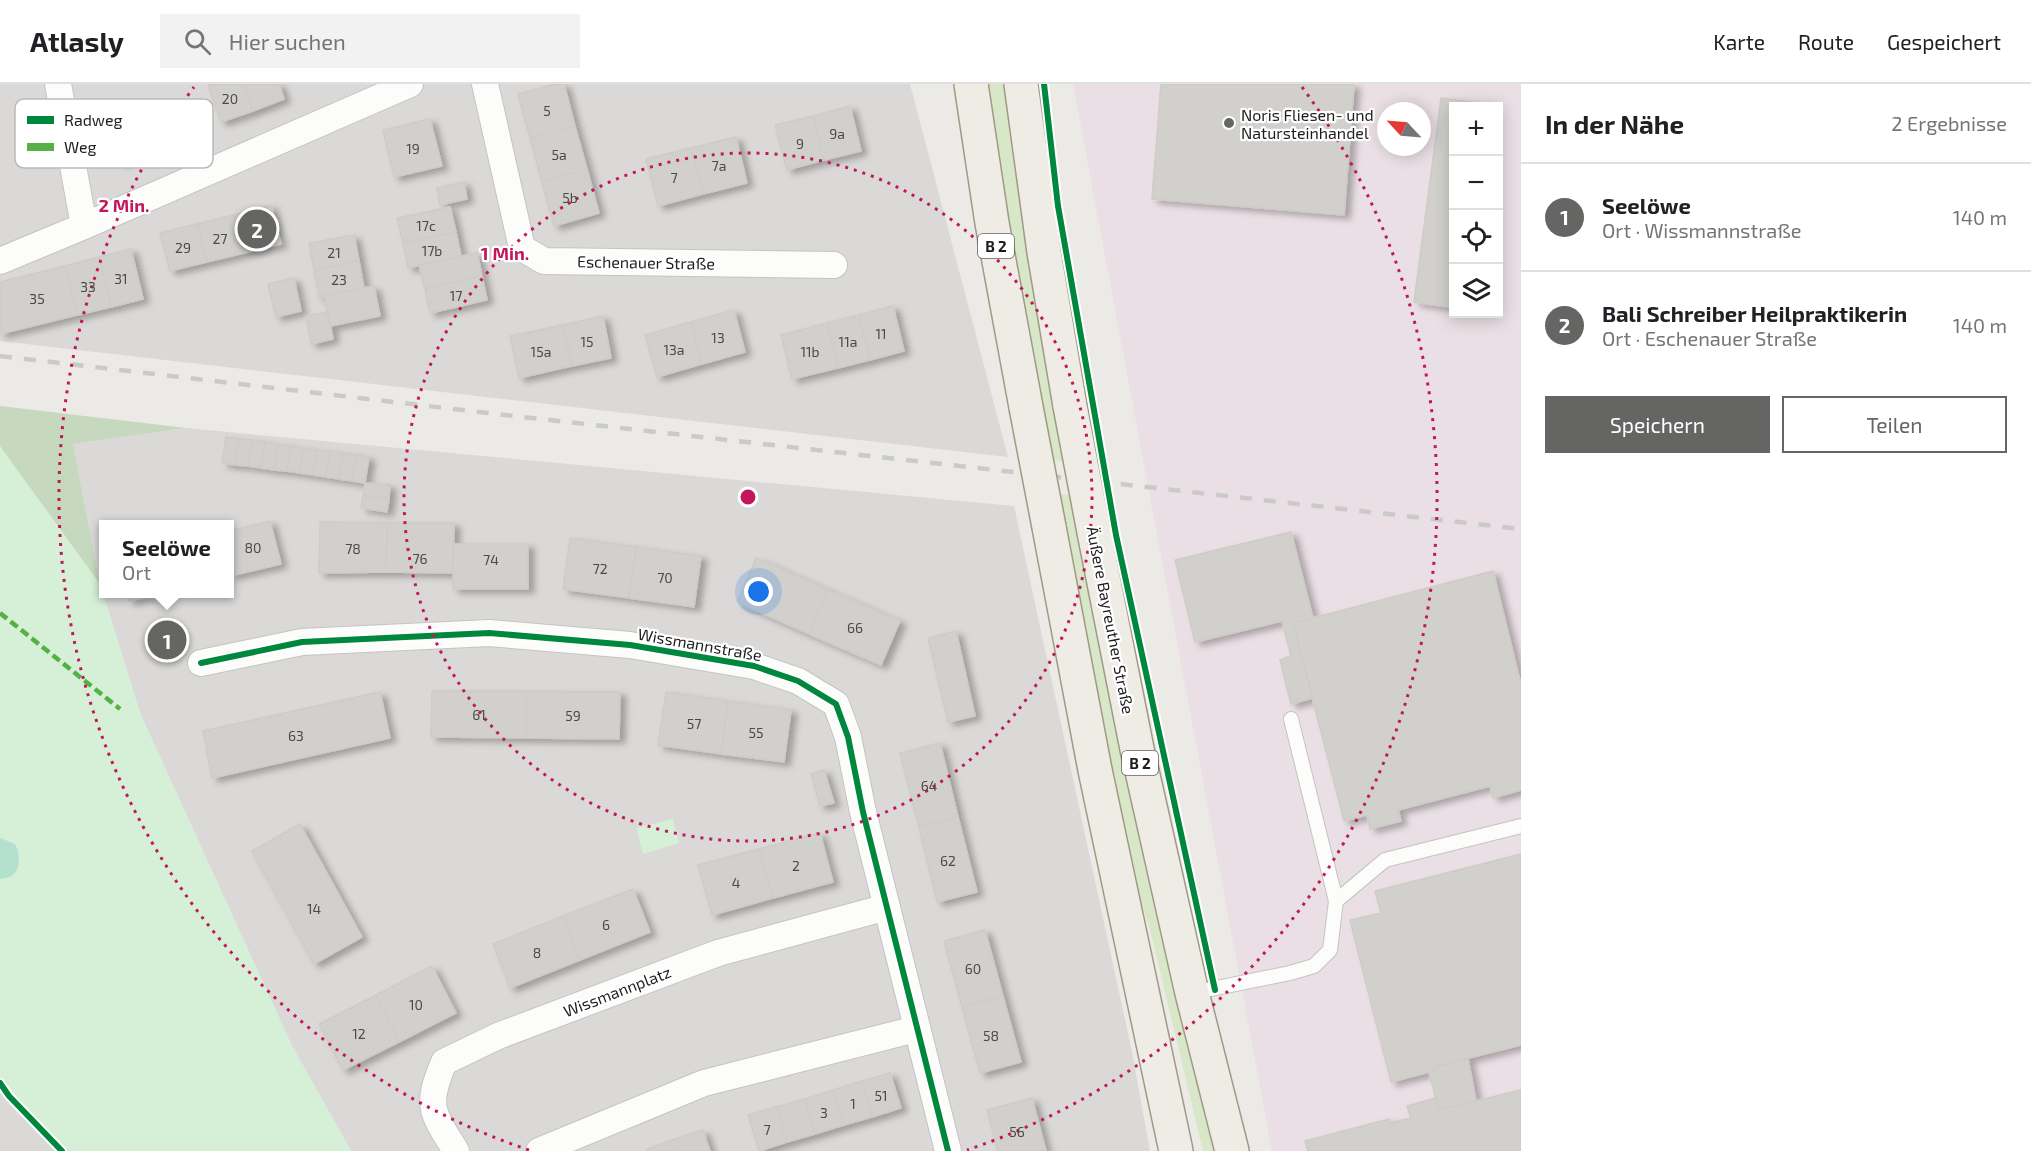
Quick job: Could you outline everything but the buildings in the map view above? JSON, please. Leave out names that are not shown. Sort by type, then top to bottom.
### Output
[{"type":"main road","name":"B 2","points":[[971,84],[992,222],[1093,759],[1176,1151]]},
{"type":"main road","name":"Äußere Bayreuther Straße","points":[[1021,84],[1044,252],[1094,532],[1137,749],[1192,993],[1232,1151]]},
{"type":"street","points":[[58,84],[61,99]]},
{"type":"street","points":[[0,261],[410,84]]},
{"type":"street","name":"Eschenauer Straße","points":[[485,84],[522,248],[544,261],[834,265]]},
{"type":"street","points":[[73,168],[84,226]]},
{"type":"street","name":"Wissmannstraße","points":[[201,663],[302,642],[489,633],[630,645],[754,666],[798,681],[836,704],[848,737],[863,812],[948,1151]]},
{"type":"street","name":"Wissmannplatz","points":[[456,1151],[434,1115],[434,1087],[444,1062],[498,1036],[718,953],[887,907]]},
{"type":"street","points":[[538,1151],[704,1083],[916,1029]]},
{"type":"lane","points":[[1192,993],[1290,974],[1314,966],[1330,950],[1336,901],[1291,719]]},
{"type":"lane","points":[[1336,901],[1385,860],[1521,826]]},
{"type":"shaded area","points":[[0,84],[910,84],[1008,457],[0,341]]},
{"type":"shaded area","points":[[1073,84],[1521,84],[1521,1151],[1272,1151]]},
{"type":"shaded area","points":[[186,428],[1014,506],[1132,1052],[1150,1151],[351,1151],[292,1046],[140,713],[104,598],[234,598],[234,520],[99,520],[99,579],[73,444]]},
{"type":"shaded area","points":[[216,438],[233,504],[169,520],[99,520],[88,471]]},
{"type":"shaded area","points":[[0,1092],[56,1151],[0,1151]]},
{"type":"green space","points":[[986,84],[1008,84],[1065,462],[1050,459],[1015,275]]},
{"type":"green space","points":[[0,406],[186,428],[73,444],[99,586],[25,724],[0,739]]},
{"type":"green space","points":[[0,446],[99,583],[99,598],[104,598],[140,713],[292,1046],[351,1151],[56,1151],[0,1092]]},
{"type":"green space","points":[[1057,494],[1071,495],[1215,1151],[1203,1151],[1150,929],[1133,879]]},
{"type":"green space","points":[[673,819],[679,843],[643,854],[636,828]]},
{"type":"green space","points":[[0,838],[15,844],[19,861],[12,875],[0,879]]},
{"type":"railway","points":[[0,356],[1521,529]]},
{"type":"marked path","points":[[0,613],[120,709]]},
{"type":"cycle path","points":[[1044,84],[1058,206],[1116,535],[1215,990]]},
{"type":"cycle path","points":[[201,663],[302,642],[489,633],[630,645],[754,666],[798,681],[836,704],[848,737],[863,812],[948,1151]]},
{"type":"cycle path","points":[[0,1083],[9,1096],[62,1151]]},
{"type":"place","name":"Noris Fliesen- und Natursteinhandel","points":[[1229,123]]},
{"type":"place","name":"Bali Schreiber Heilpraktikerin","points":[[257,229]]},
{"type":"place","name":"Seelöwe","points":[[167,640]]}]
